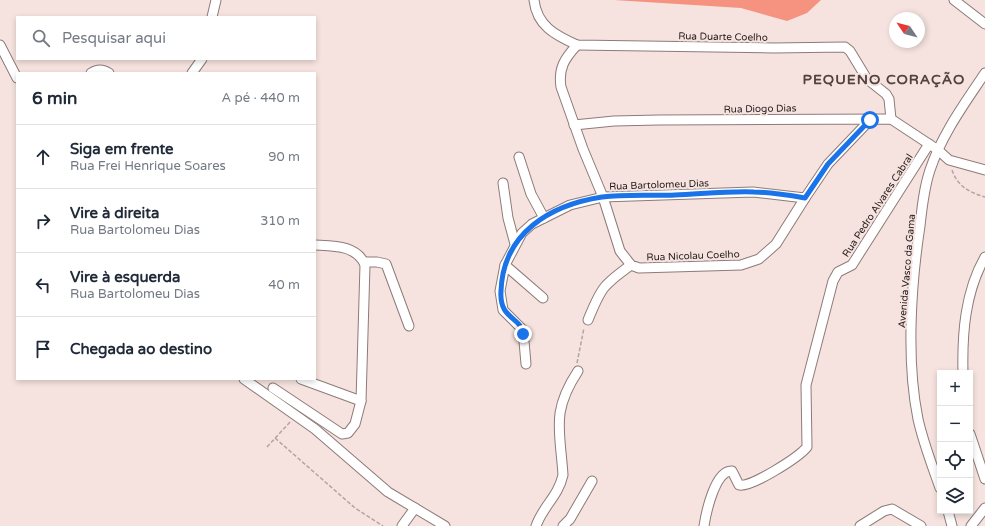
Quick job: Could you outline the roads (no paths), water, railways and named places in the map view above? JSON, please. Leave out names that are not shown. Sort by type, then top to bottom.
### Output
[{"type":"street","points":[[212,16],[216,0]]},
{"type":"street","name":"Rua Duarte Coelho","points":[[534,0],[538,18],[545,26],[566,40],[577,45],[774,48],[845,47],[850,51],[867,79],[886,94],[889,99],[891,119]]},
{"type":"street","points":[[954,0],[985,24]]},
{"type":"street","points":[[0,45],[16,76]]},
{"type":"street","points":[[577,45],[563,62],[559,77],[574,125],[603,197],[620,251],[631,265],[605,284],[597,298],[588,320]]},
{"type":"street","points":[[193,72],[201,60]]},
{"type":"street","points":[[93,72],[96,70],[105,72]]},
{"type":"street","name":"Avenida Vasco da Gama","points":[[937,478],[918,418],[911,342],[914,284],[922,205],[926,182],[938,150],[954,120],[985,72]]},
{"type":"street","name":"Rua Diogo Dias","points":[[574,125],[614,121],[652,120],[780,118],[891,119]]},
{"type":"street","points":[[891,119],[938,150],[949,160],[985,170]]},
{"type":"street","points":[[805,198],[828,164],[870,120]]},
{"type":"street","name":"Rua Pedro Alvares Cabral","points":[[704,526],[714,491],[719,479],[724,474],[732,471],[739,485],[745,485],[762,478],[807,447],[806,394],[809,371],[829,292],[838,272],[852,265],[929,144]]},
{"type":"street","points":[[519,158],[531,194],[544,218]]},
{"type":"street","points":[[503,183],[508,218],[515,244]]},
{"type":"street","name":"Rua Bartolomeu Dias","points":[[526,364],[523,330],[503,310],[501,301],[502,276],[505,265],[515,244],[522,233],[532,224],[570,206],[603,197],[753,192],[805,198]]},
{"type":"street","name":"Rua Nicolau Coelho","points":[[631,265],[647,268],[749,264],[768,253],[776,244],[805,198]]},
{"type":"street","points":[[273,383],[342,434],[348,433],[353,429],[361,401],[366,274],[364,262],[356,253],[348,249],[316,245]]},
{"type":"street","points":[[963,370],[965,322],[970,296],[978,269],[985,257]]},
{"type":"street","points":[[364,262],[386,264],[409,326]]},
{"type":"street","points":[[505,265],[543,298]]},
{"type":"street","points":[[536,526],[540,515],[557,493],[561,484],[563,475],[559,426],[560,407],[568,386],[578,371]]},
{"type":"street","points":[[245,380],[297,415],[388,492],[445,526]]},
{"type":"street","points":[[304,380],[361,401]]},
{"type":"street","points":[[272,398],[273,383]]},
{"type":"street","points":[[973,442],[985,479]]},
{"type":"street","points":[[563,526],[570,519],[592,482]]},
{"type":"street","points":[[402,526],[415,508]]},
{"type":"street","points":[[971,526],[985,508]]},
{"type":"street","points":[[860,526],[884,511],[892,509],[921,526]]},
{"type":"street","points":[[949,514],[952,526]]},
{"type":"district","name":"PEQUENO CORAÇÃO","points":[[884,79]]}]
